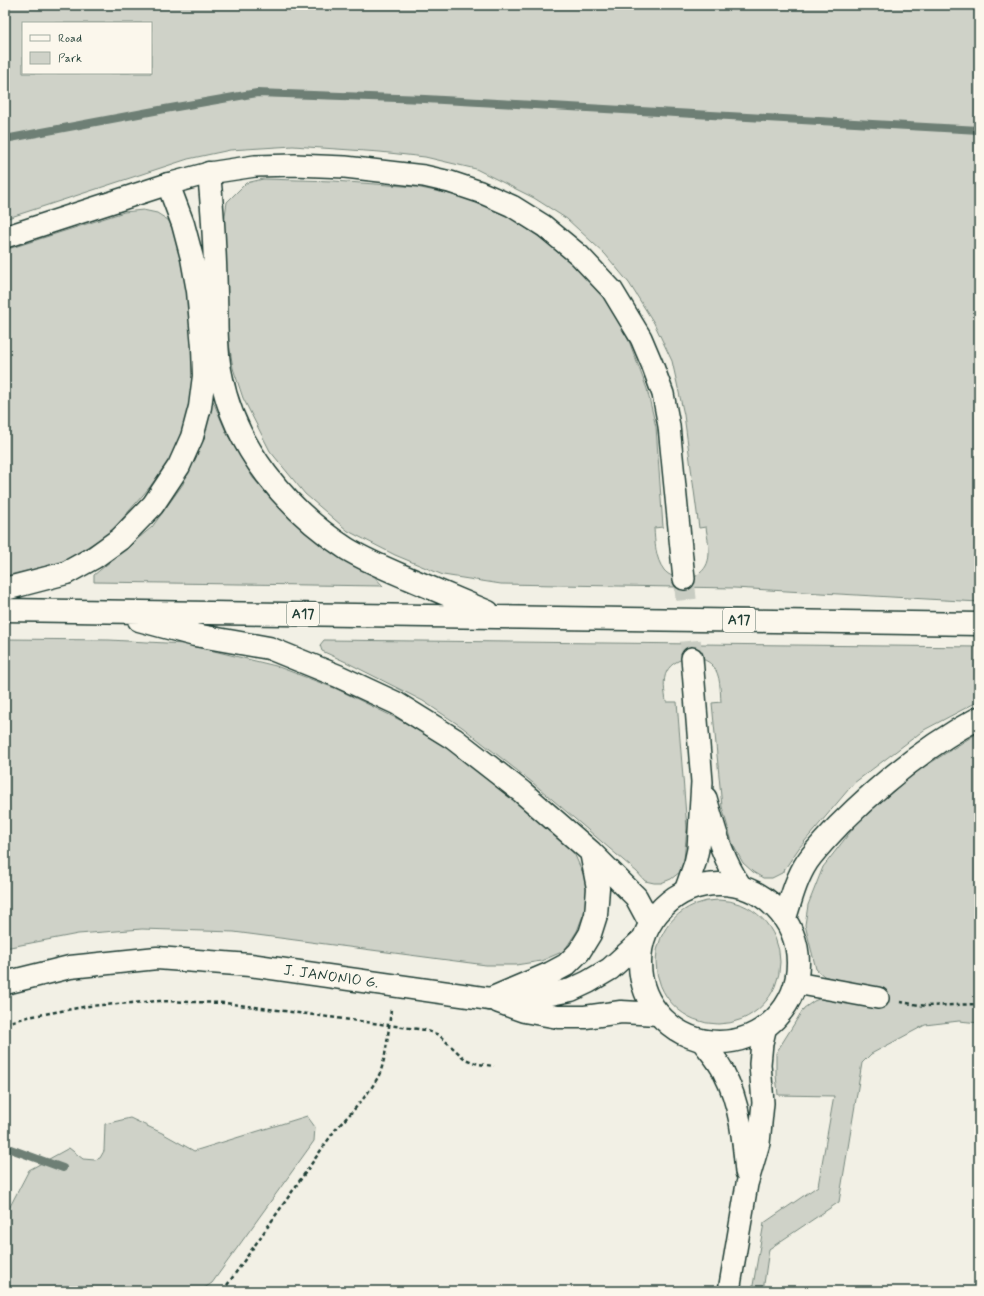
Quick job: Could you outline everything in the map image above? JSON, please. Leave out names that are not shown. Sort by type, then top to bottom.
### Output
[{"type":"main road","points":[[209,173],[213,221],[217,345],[220,375],[229,407],[242,437],[280,490],[305,516],[348,549],[380,567],[498,616]]},
{"type":"main road","points":[[5,590],[66,573],[95,557],[120,539],[153,505],[179,466],[192,437],[200,407],[204,376],[199,298],[192,258],[183,224],[168,184]]},
{"type":"main road","name":"A17","points":[[5,610],[979,624]]},
{"type":"main road","points":[[107,611],[195,635],[269,648],[338,676],[396,704],[460,744],[522,792],[591,852],[636,897],[646,932]]},
{"type":"main road","points":[[784,918],[795,885],[807,862],[827,838],[858,807],[908,764],[979,718]]},
{"type":"main road","points":[[490,999],[551,973],[566,964],[579,952],[590,934],[596,915],[598,888],[591,852]]},
{"type":"main road","name":"J. JANONIO G.","points":[[5,983],[70,966],[157,958],[250,965],[490,999],[551,994],[571,990],[610,969],[646,932],[659,910],[670,899],[698,886],[712,883],[727,883],[741,886],[758,893],[772,904],[784,918],[794,938],[798,960],[796,983],[790,999],[779,1014],[766,1026],[752,1035],[735,1040],[718,1042],[701,1040],[685,1035],[670,1026],[658,1014],[647,997],[641,979],[639,960],[646,932]]},
{"type":"main road","points":[[490,999],[524,1011],[558,1017],[585,1017],[621,1012],[658,1014]]},
{"type":"street","points":[[5,237],[168,184],[209,173],[255,166],[295,165],[345,167],[424,176],[450,182],[480,192],[512,206],[544,226],[579,255],[612,290],[641,338],[663,394],[669,426],[684,579]]},
{"type":"street","points":[[685,891],[695,863],[698,849],[702,782],[692,658]]},
{"type":"street","points":[[702,782],[721,849],[732,874],[741,886]]},
{"type":"street","points":[[796,983],[878,998]]},
{"type":"street","points":[[729,1291],[747,1184],[759,1143],[763,1103],[760,1064],[762,1043],[766,1026]]},
{"type":"street","points":[[701,1040],[724,1072],[734,1097],[743,1143],[747,1184]]},
{"type":"path","points":[[223,1291],[335,1130],[356,1107],[379,1076],[385,1052],[393,986]]},
{"type":"path","points":[[878,998],[926,1006],[979,1004]]},
{"type":"path","points":[[5,1024],[28,1017],[89,1006],[160,1000],[225,1003],[425,1030],[438,1035],[465,1059],[478,1064],[494,1066]]},
{"type":"green space","points":[[5,5],[979,5],[979,602],[734,588],[501,584],[443,575],[395,555],[348,531],[305,494],[270,451],[243,398],[233,368],[226,325],[224,222],[227,202],[246,183],[263,179],[334,181],[416,187],[464,197],[505,214],[545,241],[580,271],[609,304],[629,341],[647,389],[656,427],[663,527],[654,528],[656,550],[659,560],[664,570],[668,574],[675,577],[692,578],[704,569],[709,558],[709,546],[706,527],[699,528],[684,415],[672,361],[654,323],[629,283],[605,254],[567,219],[534,198],[476,169],[425,157],[380,152],[293,146],[230,150],[188,159],[5,219]]},
{"type":"green space","points":[[143,210],[157,213],[168,220],[176,231],[190,278],[195,366],[191,407],[172,456],[149,488],[110,533],[63,562],[5,576],[5,250],[124,212]]},
{"type":"green space","points":[[213,401],[227,434],[253,478],[293,521],[335,555],[373,575],[383,586],[94,582],[94,575],[152,527],[183,484]]},
{"type":"green space","points":[[5,639],[109,640],[185,644],[276,666],[337,689],[404,722],[465,759],[524,807],[574,853],[586,880],[587,905],[577,931],[564,951],[541,961],[516,965],[486,965],[234,932],[142,929],[78,934],[5,948]]},
{"type":"green space","points":[[324,640],[979,647],[979,701],[924,730],[854,783],[799,848],[782,873],[772,878],[763,878],[743,863],[733,845],[722,807],[712,703],[721,702],[720,683],[716,670],[708,662],[702,659],[689,658],[676,662],[671,666],[665,675],[664,686],[666,702],[677,702],[687,828],[684,860],[680,872],[671,879],[661,883],[654,883],[645,881],[637,872],[533,783],[462,727],[423,701],[322,651],[320,645]]},
{"type":"green space","points":[[979,732],[979,1023],[959,1021],[925,1025],[871,1054],[862,1063],[839,1202],[769,1249],[763,1291],[752,1291],[764,1223],[818,1186],[834,1096],[778,1095],[776,1053],[804,1008],[814,1001],[826,996],[857,987],[824,976],[816,969],[805,925],[808,905],[823,867],[858,822],[913,774]]},
{"type":"green space","points":[[718,900],[742,905],[762,918],[775,938],[780,962],[775,986],[762,1006],[742,1019],[718,1024],[694,1019],[674,1006],[661,986],[656,962],[661,938],[674,918],[694,905]]},
{"type":"green space","points":[[307,1116],[315,1127],[314,1141],[212,1283],[200,1291],[5,1291],[5,1216],[29,1170],[69,1148],[83,1159],[95,1160],[100,1158],[104,1151],[105,1124],[130,1118],[162,1133],[194,1151]]},
{"type":"waterway","points":[[5,139],[257,93],[425,99],[979,130]]},
{"type":"waterway","points":[[5,1147],[63,1168]]},
{"type":"tunnel","points":[[684,579],[692,658]]}]
